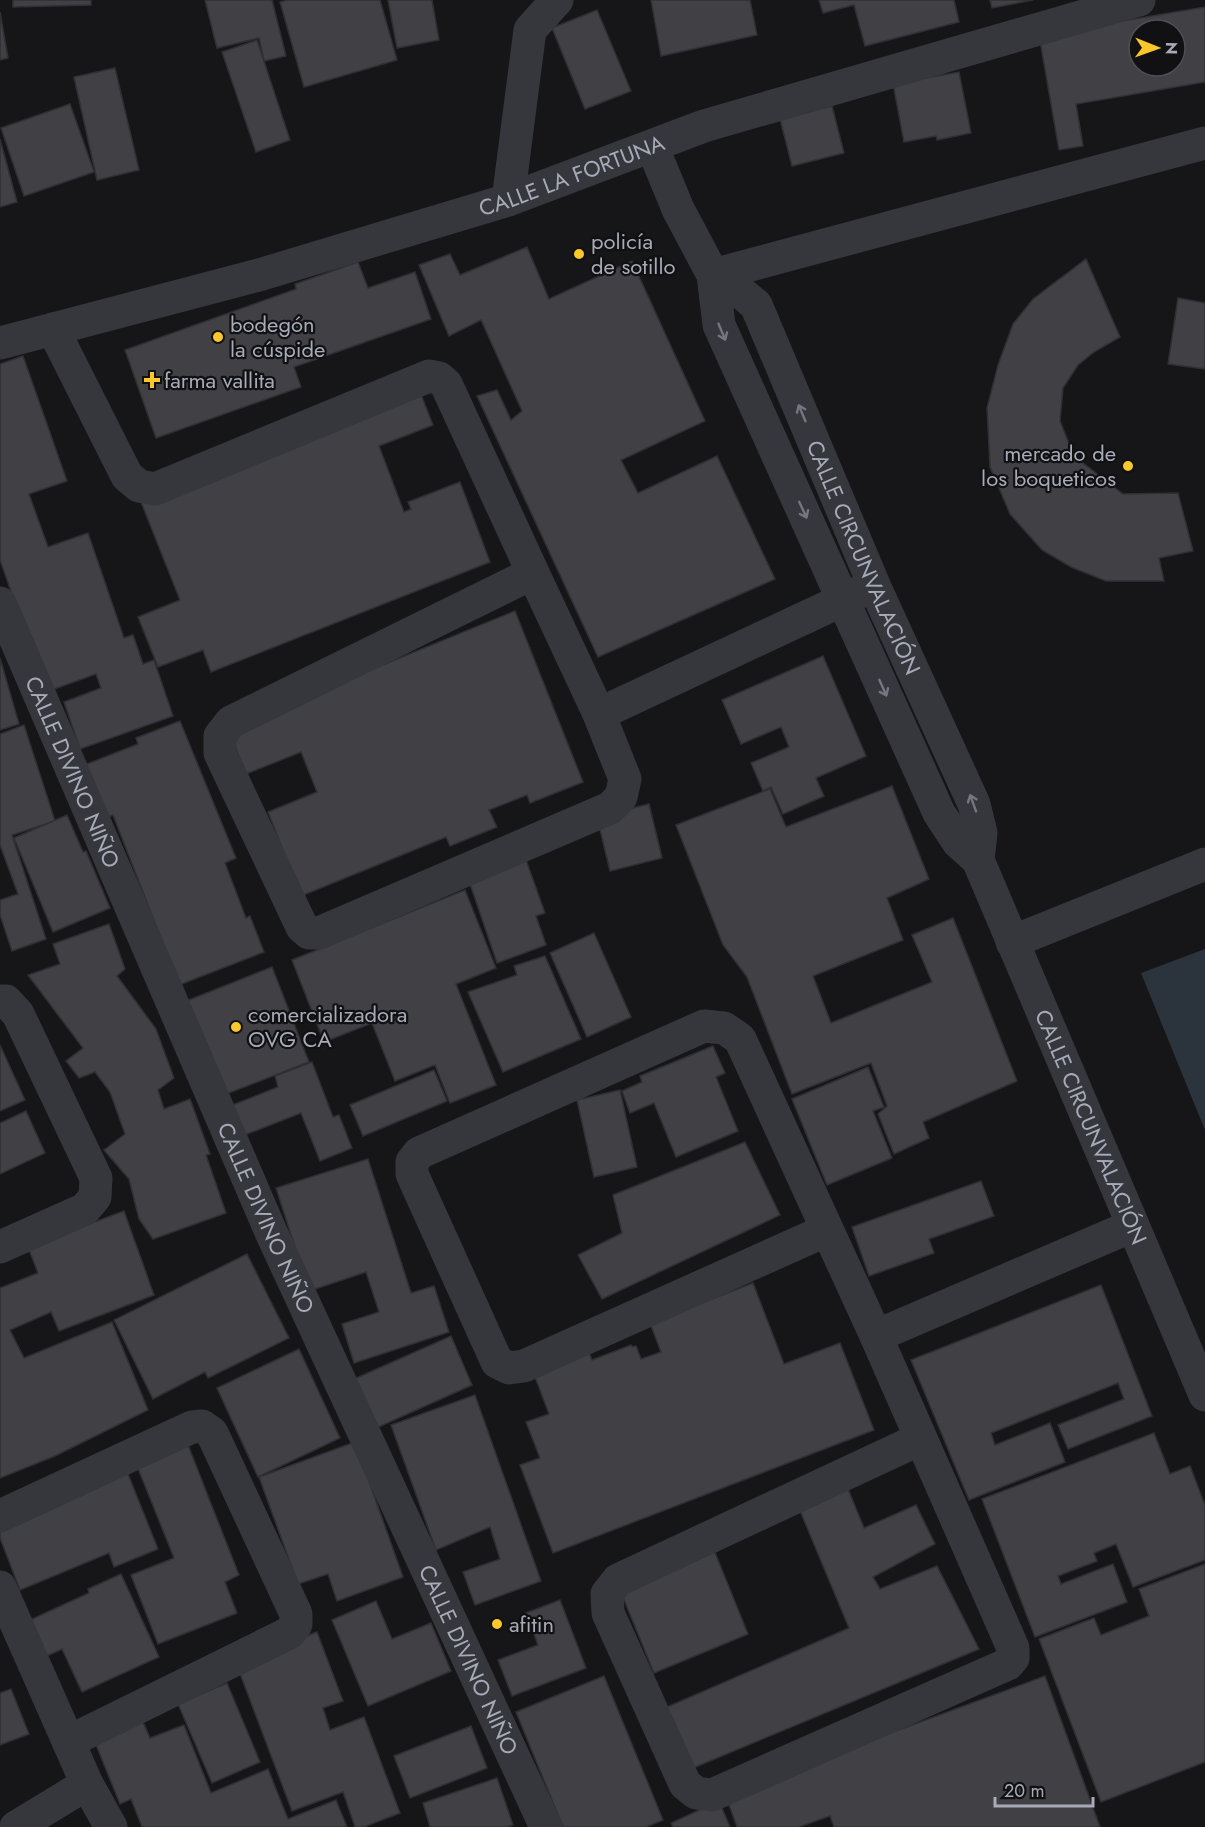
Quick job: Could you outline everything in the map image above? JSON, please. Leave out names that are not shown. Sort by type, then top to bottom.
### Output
[{"type":"street","points":[[508,200],[530,30],[557,0]]},
{"type":"street","name":"CALLE LA FORTUNA","points":[[0,342],[259,275],[508,200],[704,126],[1139,0]]},
{"type":"street","points":[[713,275],[1205,143]]},
{"type":"street","name":"CALLE CIRCUNVALACIÓN","points":[[652,146],[678,208],[713,275],[719,325],[939,813],[958,842],[978,860],[1205,1395]]},
{"type":"street","name":"CALLE CIRCUNVALACIÓN","points":[[713,275],[738,290],[756,305],[874,585],[974,804],[981,833],[978,860]]},
{"type":"street","points":[[53,329],[127,476],[139,486],[155,489],[429,376],[439,378],[446,384],[599,714],[625,779],[621,796],[610,808],[320,933],[309,933],[302,927],[220,753],[220,736],[231,722],[533,573]]},
{"type":"street","points":[[599,714],[874,585]]},
{"type":"street","name":"CALLE DIVINO NIÑO","points":[[0,603],[271,1232],[546,1827]]},
{"type":"street","points":[[1012,942],[1205,864]]},
{"type":"street","points":[[0,1001],[6,1002],[18,1014],[96,1178],[95,1197],[85,1209],[0,1247]]},
{"type":"street","points":[[827,1230],[524,1366],[509,1368],[497,1362],[411,1174],[412,1162],[419,1153],[704,1026],[724,1028],[740,1039],[876,1336],[1013,1648],[1013,1658],[1008,1664],[712,1795],[696,1793],[685,1784],[670,1752],[608,1613],[607,1594],[618,1580],[920,1439]]},
{"type":"street","points":[[876,1336],[1132,1226]]},
{"type":"street","points":[[0,1516],[192,1427],[202,1426],[212,1433],[296,1614],[296,1624],[289,1633],[70,1741]]},
{"type":"street","points":[[0,1587],[70,1741],[87,1784],[111,1827]]},
{"type":"street","points":[[16,1827],[87,1784]]},
{"type":"shaded area","points":[[1205,949],[1205,1130],[1141,973]]},
{"type":"building","points":[[13,0],[91,0],[91,5],[13,7]]},
{"type":"building","points":[[205,0],[272,0],[286,56],[264,61],[259,38],[217,48]]},
{"type":"building","points":[[288,0],[380,0],[397,60],[304,87],[280,2]]},
{"type":"building","points":[[388,0],[432,0],[439,40],[397,48]]},
{"type":"building","points":[[651,0],[750,0],[757,35],[661,56]]},
{"type":"building","points":[[819,0],[954,0],[959,22],[865,46],[854,5],[823,13]]},
{"type":"building","points":[[990,0],[1033,0],[992,8]]},
{"type":"building","points":[[1205,7],[1205,82],[1076,104],[1083,146],[1059,150],[1039,35],[1127,20],[1127,78],[1187,78],[1187,18],[1140,18]]},
{"type":"building","points":[[597,10],[631,91],[585,109],[552,28]]},
{"type":"building","points":[[0,12],[8,58],[0,60]]},
{"type":"building","points":[[257,40],[290,140],[256,152],[222,52]]},
{"type":"building","points":[[115,68],[139,170],[97,180],[74,77]]},
{"type":"building","points":[[959,72],[971,133],[937,140],[936,136],[904,142],[893,84]]},
{"type":"building","points":[[70,104],[94,172],[24,196],[1,128]]},
{"type":"building","points":[[832,106],[844,153],[792,166],[780,119]]},
{"type":"building","points":[[0,139],[17,202],[0,207]]},
{"type":"building","points":[[527,247],[549,299],[632,261],[705,421],[621,460],[638,493],[717,456],[775,579],[598,657],[477,396],[497,390],[511,420],[522,411],[481,320],[449,336],[419,265],[450,254],[460,275]]},
{"type":"building","points":[[1086,259],[1120,337],[1094,352],[1078,365],[1063,388],[1060,421],[1074,456],[1123,494],[1178,493],[1193,551],[1159,558],[1164,581],[1106,581],[1071,567],[1042,550],[1010,514],[990,467],[987,408],[998,365],[1013,324],[1033,299]]},
{"type":"building","points":[[358,262],[368,288],[415,272],[431,319],[294,367],[301,387],[156,438],[125,350],[296,289],[295,284]]},
{"type":"building","points":[[1178,298],[1205,303],[1205,369],[1168,364]]},
{"type":"building","points":[[23,356],[67,481],[29,494],[48,547],[88,533],[124,638],[133,635],[143,664],[154,660],[173,716],[80,749],[64,702],[101,688],[96,674],[46,692],[0,560],[0,364]]},
{"type":"building","points":[[420,392],[433,425],[379,446],[404,512],[411,509],[408,502],[460,482],[490,562],[211,672],[203,650],[158,667],[138,617],[180,600],[141,502]]},
{"type":"building","points":[[515,611],[583,782],[530,803],[527,795],[489,810],[497,827],[450,846],[446,837],[301,896],[268,812],[317,792],[301,752],[246,774],[228,728]]},
{"type":"building","points":[[823,656],[866,756],[816,778],[824,796],[783,814],[771,787],[763,791],[751,763],[789,747],[781,727],[741,744],[722,700]]},
{"type":"building","points":[[0,658],[19,724],[0,730]]},
{"type":"building","points":[[180,721],[236,858],[225,863],[246,918],[250,916],[264,952],[179,985],[113,815],[103,819],[82,766],[138,744],[136,738]]},
{"type":"building","points":[[24,725],[55,821],[12,835],[46,939],[12,951],[0,915],[0,900],[18,894],[0,845],[0,734]]},
{"type":"building","points":[[892,786],[929,879],[887,898],[903,940],[813,976],[831,1023],[932,982],[912,935],[953,918],[1017,1081],[923,1122],[929,1138],[894,1154],[878,1114],[887,1106],[871,1063],[792,1094],[747,977],[723,945],[676,825],[770,789],[786,827]]},
{"type":"building","points":[[649,804],[662,858],[610,871],[597,817]]},
{"type":"building","points":[[67,815],[83,852],[86,851],[110,908],[53,932],[14,838]]},
{"type":"building","points":[[526,860],[545,913],[536,916],[546,945],[497,963],[469,881]]},
{"type":"building","points":[[465,890],[496,968],[456,984],[496,1085],[450,1103],[435,1065],[395,1081],[372,1023],[324,1042],[292,960]]},
{"type":"building","points":[[109,924],[125,969],[117,976],[156,1029],[174,1078],[158,1090],[164,1109],[190,1099],[210,1154],[206,1155],[226,1213],[153,1239],[139,1219],[129,1179],[104,1150],[125,1134],[110,1092],[95,1072],[79,1078],[66,1061],[83,1048],[28,975],[60,964],[53,944]]},
{"type":"building","points":[[594,933],[631,1017],[587,1037],[550,953]]},
{"type":"building","points":[[545,956],[581,1039],[503,1072],[468,992],[517,975],[514,966]]},
{"type":"building","points":[[272,967],[309,1062],[221,1096],[184,1002]]},
{"type":"building","points":[[0,1045],[25,1100],[0,1111]]},
{"type":"building","points":[[713,1046],[725,1073],[716,1077],[738,1131],[676,1157],[654,1103],[630,1113],[622,1091],[642,1082],[640,1076]]},
{"type":"building","points":[[312,1062],[333,1117],[339,1115],[352,1148],[320,1161],[301,1113],[242,1136],[230,1106],[278,1087],[275,1076]]},
{"type":"building","points":[[868,1067],[884,1107],[873,1111],[892,1158],[827,1185],[792,1099]]},
{"type":"building","points":[[434,1070],[447,1101],[363,1136],[350,1105]]},
{"type":"building","points":[[620,1090],[637,1167],[594,1177],[577,1100]]},
{"type":"building","points":[[26,1111],[45,1153],[0,1174],[0,1123]]},
{"type":"building","points":[[745,1142],[780,1215],[602,1299],[578,1255],[622,1233],[613,1195]]},
{"type":"building","points":[[368,1159],[411,1293],[434,1286],[449,1332],[354,1363],[342,1324],[379,1312],[366,1272],[309,1291],[276,1188]]},
{"type":"building","points":[[981,1181],[994,1216],[929,1239],[934,1253],[869,1276],[852,1227]]},
{"type":"building","points":[[124,1211],[154,1295],[59,1331],[51,1312],[10,1330],[24,1358],[112,1322],[148,1410],[55,1456],[0,1478],[0,1288],[38,1273],[28,1247]]},
{"type":"building","points":[[247,1254],[289,1338],[208,1378],[205,1372],[153,1399],[114,1320]]},
{"type":"building","points":[[753,1283],[784,1364],[840,1343],[874,1430],[553,1553],[520,1465],[540,1458],[526,1422],[549,1414],[532,1369],[587,1348],[592,1360],[631,1345],[636,1346],[641,1359],[661,1352],[650,1323]]},
{"type":"building","points":[[1101,1285],[1152,1416],[1068,1449],[1058,1425],[1124,1399],[1118,1383],[991,1433],[995,1445],[1050,1423],[1065,1462],[969,1500],[911,1360]]},
{"type":"building","points":[[451,1336],[472,1385],[374,1429],[352,1380]]},
{"type":"building","points":[[299,1349],[340,1438],[258,1477],[217,1388]]},
{"type":"building","points":[[475,1395],[541,1581],[475,1605],[463,1572],[500,1559],[490,1527],[436,1550],[391,1425]]},
{"type":"building","points":[[1154,1433],[1170,1474],[1190,1466],[1205,1505],[1205,1560],[1133,1587],[1116,1544],[1094,1553],[1097,1561],[1058,1576],[1061,1584],[1113,1564],[1127,1602],[1035,1637],[982,1499]]},
{"type":"building","points":[[355,1442],[403,1577],[337,1601],[328,1574],[298,1584],[259,1477]]},
{"type":"building","points":[[188,1445],[239,1575],[225,1582],[237,1613],[158,1644],[131,1575],[174,1558],[137,1466]]},
{"type":"building","points":[[128,1474],[158,1549],[114,1567],[109,1553],[20,1590],[0,1538],[0,1526]]},
{"type":"building","points":[[846,1484],[864,1528],[916,1505],[935,1544],[873,1577],[880,1589],[937,1566],[979,1649],[693,1768],[665,1708],[849,1628],[798,1506]]},
{"type":"building","points":[[714,1550],[748,1634],[654,1673],[620,1590]]},
{"type":"building","points":[[1205,1564],[1205,1762],[1101,1802],[1039,1639],[1094,1618],[1101,1635],[1149,1616],[1139,1589]]},
{"type":"building","points":[[121,1574],[159,1657],[82,1692],[62,1649],[36,1661],[19,1625],[89,1593],[88,1589]]},
{"type":"building","points":[[560,1600],[586,1668],[512,1696],[498,1660],[538,1645],[526,1613]]},
{"type":"building","points":[[376,1601],[392,1639],[431,1623],[451,1671],[368,1706],[332,1620]]},
{"type":"building","points":[[317,1632],[343,1701],[323,1708],[330,1730],[364,1717],[400,1813],[364,1827],[355,1827],[343,1792],[292,1811],[236,1663]]},
{"type":"building","points":[[604,1676],[663,1820],[646,1827],[563,1827],[516,1712]]},
{"type":"building","points":[[1045,1676],[1100,1827],[834,1827],[830,1816],[799,1827],[737,1827],[725,1794]]},
{"type":"building","points":[[227,1683],[260,1762],[212,1783],[178,1704]]},
{"type":"building","points":[[11,1689],[29,1734],[0,1745],[0,1693]]},
{"type":"building","points":[[140,1715],[150,1738],[184,1725],[211,1793],[268,1769],[288,1819],[336,1800],[347,1827],[142,1827],[131,1799],[120,1804],[92,1735]]},
{"type":"building","points":[[471,1726],[487,1768],[410,1798],[394,1756]]},
{"type":"building","points":[[497,1778],[513,1825],[506,1827],[430,1827],[423,1803]]},
{"type":"building","points":[[719,1801],[730,1827],[673,1827],[671,1823]]},
{"type":"place","name":"policía de sotillo","points":[[579,254]]},
{"type":"place","name":"bodegón la cúspide","points":[[218,337]]},
{"type":"place","name":"farma vallita","points":[[152,380]]},
{"type":"place","name":"mercado de los boqueticos","points":[[1128,466]]},
{"type":"place","name":"comercializadora OVG CA","points":[[236,1027]]},
{"type":"place","name":"afitin","points":[[497,1624]]}]
